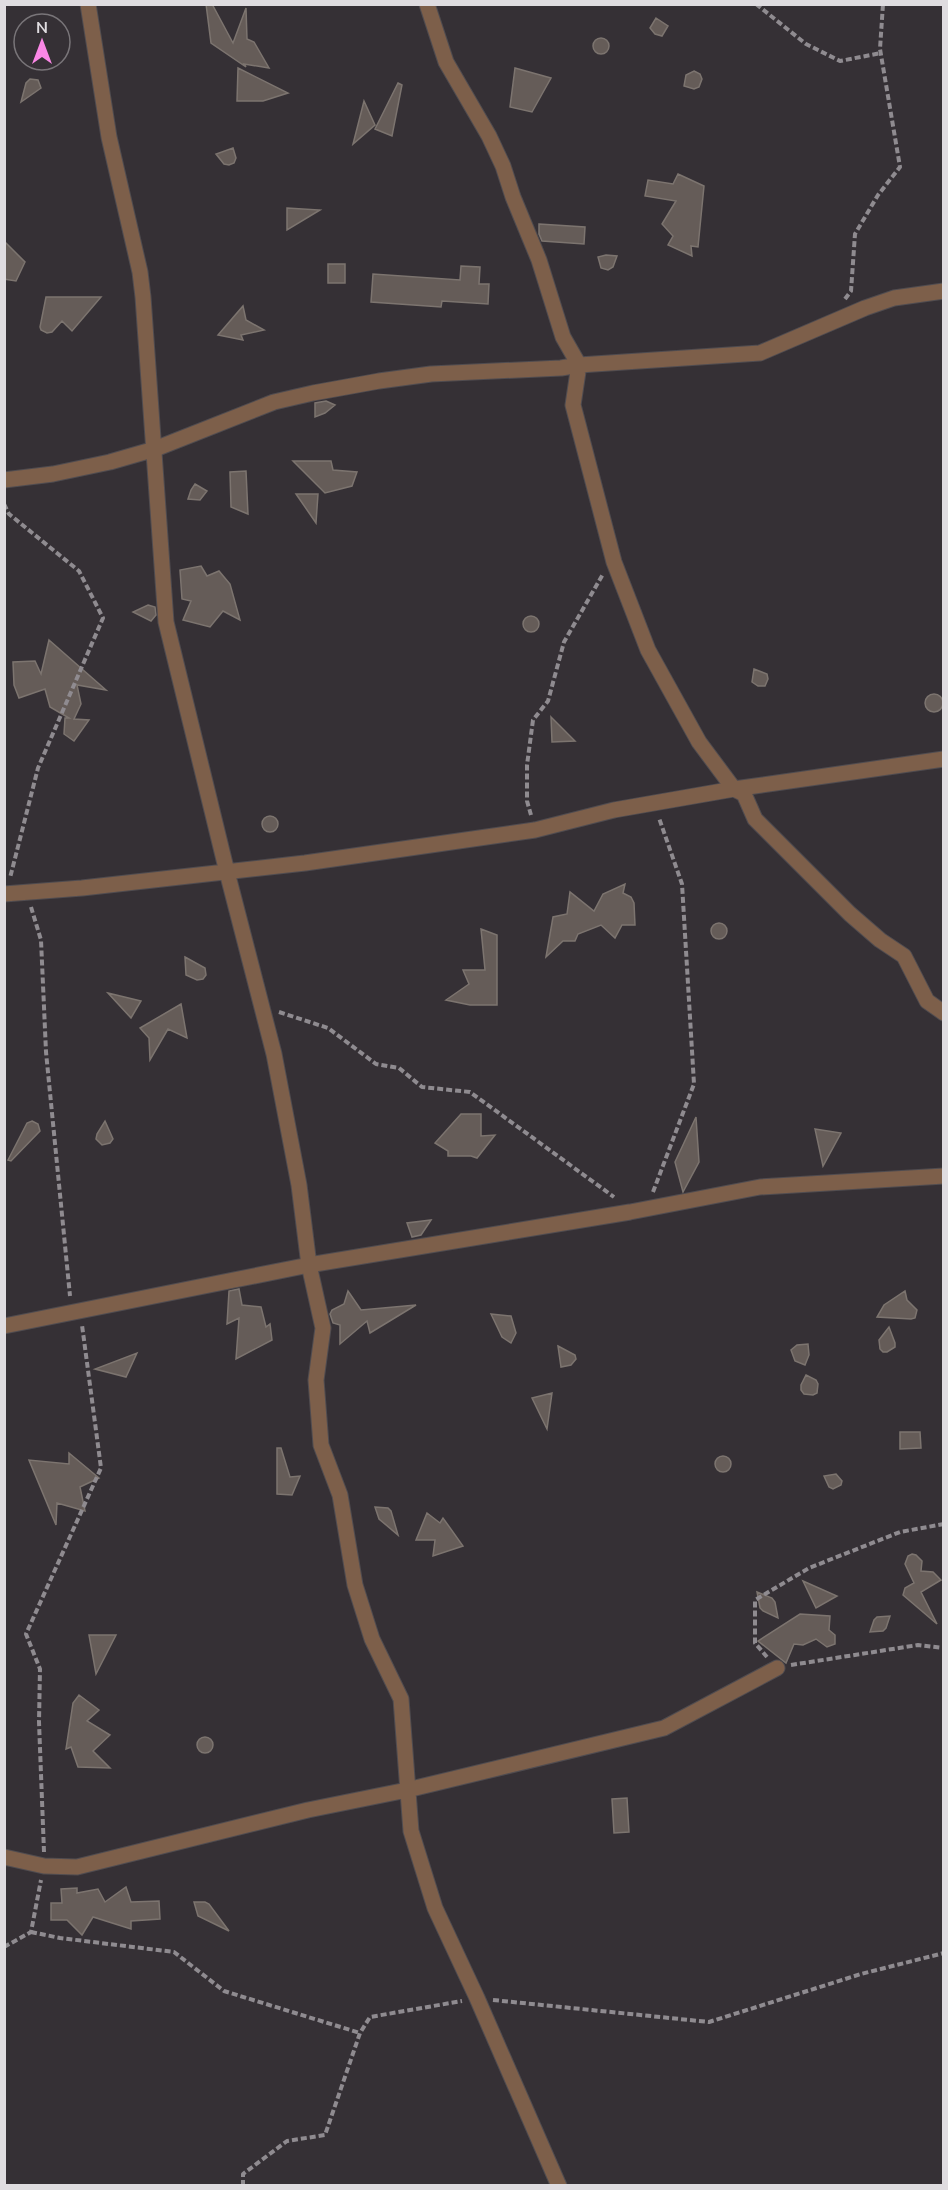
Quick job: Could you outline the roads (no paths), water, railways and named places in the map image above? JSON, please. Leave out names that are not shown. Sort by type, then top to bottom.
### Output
[{"type":"street","points":[[88,4],[109,137],[140,272],[155,449],[166,622],[274,1054],[297,1178],[309,1265],[323,1328],[316,1380],[321,1445],[339,1496],[355,1585],[372,1639],[401,1699],[406,1790],[411,1831],[435,1908],[559,2186]]},
{"type":"street","points":[[427,4],[446,62],[489,136],[503,166],[539,260],[563,337],[579,365],[573,405],[614,562],[648,650],[699,742],[734,789],[744,794],[755,819],[850,914],[880,940],[904,956],[927,1001],[944,1013]]},
{"type":"street","points":[[4,480],[53,474],[110,462],[155,449],[274,402],[380,381],[431,374],[561,368],[760,353],[894,298],[944,291]]},
{"type":"street","points":[[6,890],[27,893],[305,863],[535,830],[614,810],[734,789],[944,759]]},
{"type":"street","points":[[4,1326],[309,1265],[630,1212],[760,1187],[944,1176]]},
{"type":"street","points":[[4,1857],[44,1866],[77,1867],[331,1805],[406,1790],[664,1728],[777,1668]]}]
